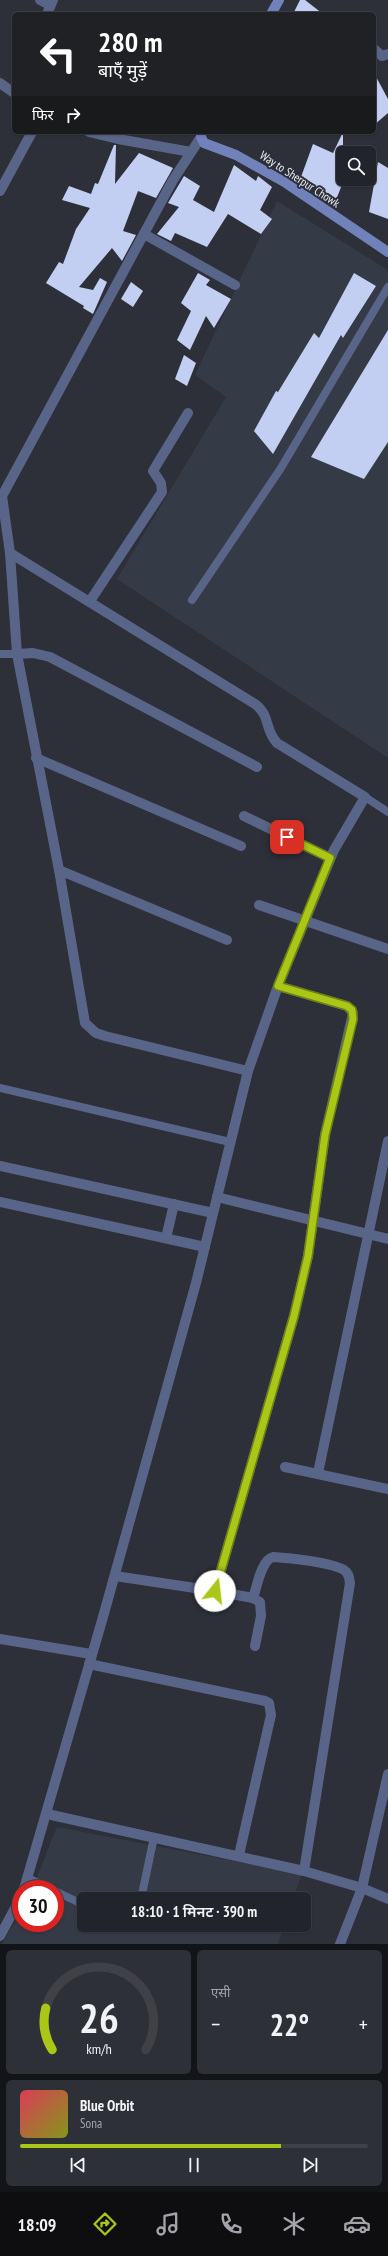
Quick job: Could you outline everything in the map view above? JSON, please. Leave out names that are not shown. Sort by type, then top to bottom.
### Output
[{"type":"street","points":[[40,0],[50,6]]},
{"type":"street","points":[[272,12],[277,1]]},
{"type":"street","points":[[376,52],[382,56],[388,54]]},
{"type":"street","points":[[0,83],[12,92]]},
{"type":"street","points":[[0,191],[31,134]]},
{"type":"street","points":[[97,134],[191,152]]},
{"type":"street","points":[[201,134],[144,234],[1,495],[10,553],[17,654],[59,870],[85,1023],[96,1033],[105,1036],[248,1071]]},
{"type":"street","name":"Way to Sherpur Chowk","points":[[201,134],[204,143],[236,155],[286,183],[388,252]]},
{"type":"street","points":[[144,234],[235,285]]},
{"type":"street","points":[[90,601],[162,492],[162,483],[153,471],[188,413]]},
{"type":"street","points":[[10,553],[255,704],[265,713],[270,733],[277,743],[365,797],[330,858],[278,986],[248,1071],[205,1247],[115,1576],[28,1878]]},
{"type":"street","points":[[17,654],[32,653],[50,657],[257,767]]},
{"type":"street","points":[[36,758],[241,846]]},
{"type":"street","points":[[244,816],[330,858]]},
{"type":"street","points":[[59,870],[227,940]]},
{"type":"street","points":[[259,904],[388,949]]},
{"type":"street","points":[[215,1591],[282,1361],[308,1256],[325,1135],[353,1013],[347,1006],[278,986]]},
{"type":"street","points":[[318,1473],[388,1141]]},
{"type":"street","points":[[0,1166],[213,1213]]},
{"type":"street","points":[[217,1198],[388,1239]]},
{"type":"street","points":[[0,1202],[205,1247]]},
{"type":"street","points":[[166,1238],[174,1204]]},
{"type":"street","points":[[285,1467],[387,1486]]},
{"type":"street","points":[[253,1598],[265,1564],[269,1558],[273,1557],[343,1569],[349,1575],[346,1606],[304,1870]]},
{"type":"street","points":[[115,1576],[253,1598],[260,1602],[261,1608],[256,1646]]},
{"type":"street","points":[[0,1639],[265,1701],[269,1704],[271,1714],[239,1855]]},
{"type":"street","points":[[340,1944],[362,1888],[388,1774]]},
{"type":"street","points":[[47,1814],[304,1870],[362,1888],[388,1899]]},
{"type":"street","points":[[0,1936],[12,1914]]},
{"type":"lane","points":[[192,600],[281,468],[388,287]]},
{"type":"lane","points":[[0,654],[17,654]]},
{"type":"lane","points":[[365,797],[388,812]]},
{"type":"lane","points":[[0,1088],[230,1142]]},
{"type":"lane","points":[[142,1892],[154,1837]]},
{"type":"lane","points":[[28,1878],[32,1880]]},
{"type":"lane","points":[[64,1895],[77,1902]]},
{"type":"shaded area","points":[[277,201],[388,270],[388,758],[117,579],[226,397],[195,375]]},
{"type":"shaded area","points":[[57,1827],[302,1874],[296,1892],[77,1892],[77,1932],[282,1932],[278,1944],[2,1944],[12,1927],[12,1932],[64,1932],[64,1880],[36,1880]]},
{"type":"building","points":[[300,0],[305,0],[320,12],[294,12]]},
{"type":"building","points":[[376,77],[388,99],[388,113],[376,123]]},
{"type":"building","points":[[342,134],[343,146],[336,146]]},
{"type":"building","points":[[313,144],[333,153],[336,147],[336,186],[341,186],[336,200],[309,184],[301,177]]},
{"type":"building","points":[[114,145],[116,145],[115,184],[139,153],[173,168],[156,198],[138,191],[123,231],[136,235],[122,261],[112,248],[79,287],[93,290],[100,278],[107,282],[93,314],[83,308],[84,306],[46,283],[59,262],[63,264],[76,229],[90,208],[62,200],[69,186],[91,194],[95,183],[98,184]]},
{"type":"building","points":[[378,162],[388,168],[388,219],[369,212],[374,186],[376,186]]},
{"type":"building","points":[[234,165],[256,181],[258,176],[272,187],[260,210],[272,219],[261,234],[228,214],[207,247],[175,233],[171,241],[157,234],[179,207],[168,203],[184,176],[200,186],[193,200],[214,212]]},
{"type":"building","points":[[198,273],[210,280],[206,285],[231,299],[214,328],[206,316],[190,350],[177,340],[191,311],[181,303]]},
{"type":"building","points":[[354,273],[376,286],[343,338],[341,335],[273,454],[254,431],[276,391],[278,392],[314,333],[319,338]]},
{"type":"building","points":[[131,282],[143,291],[133,307],[121,299]]},
{"type":"building","points":[[388,330],[388,442],[364,479],[311,457]]},
{"type":"building","points":[[184,355],[196,363],[187,386],[175,379]]},
{"type":"route","points":[[215,1591],[294,1316],[308,1256],[325,1135],[353,1019],[353,1013],[350,1007],[278,986],[330,858],[287,837]]}]
